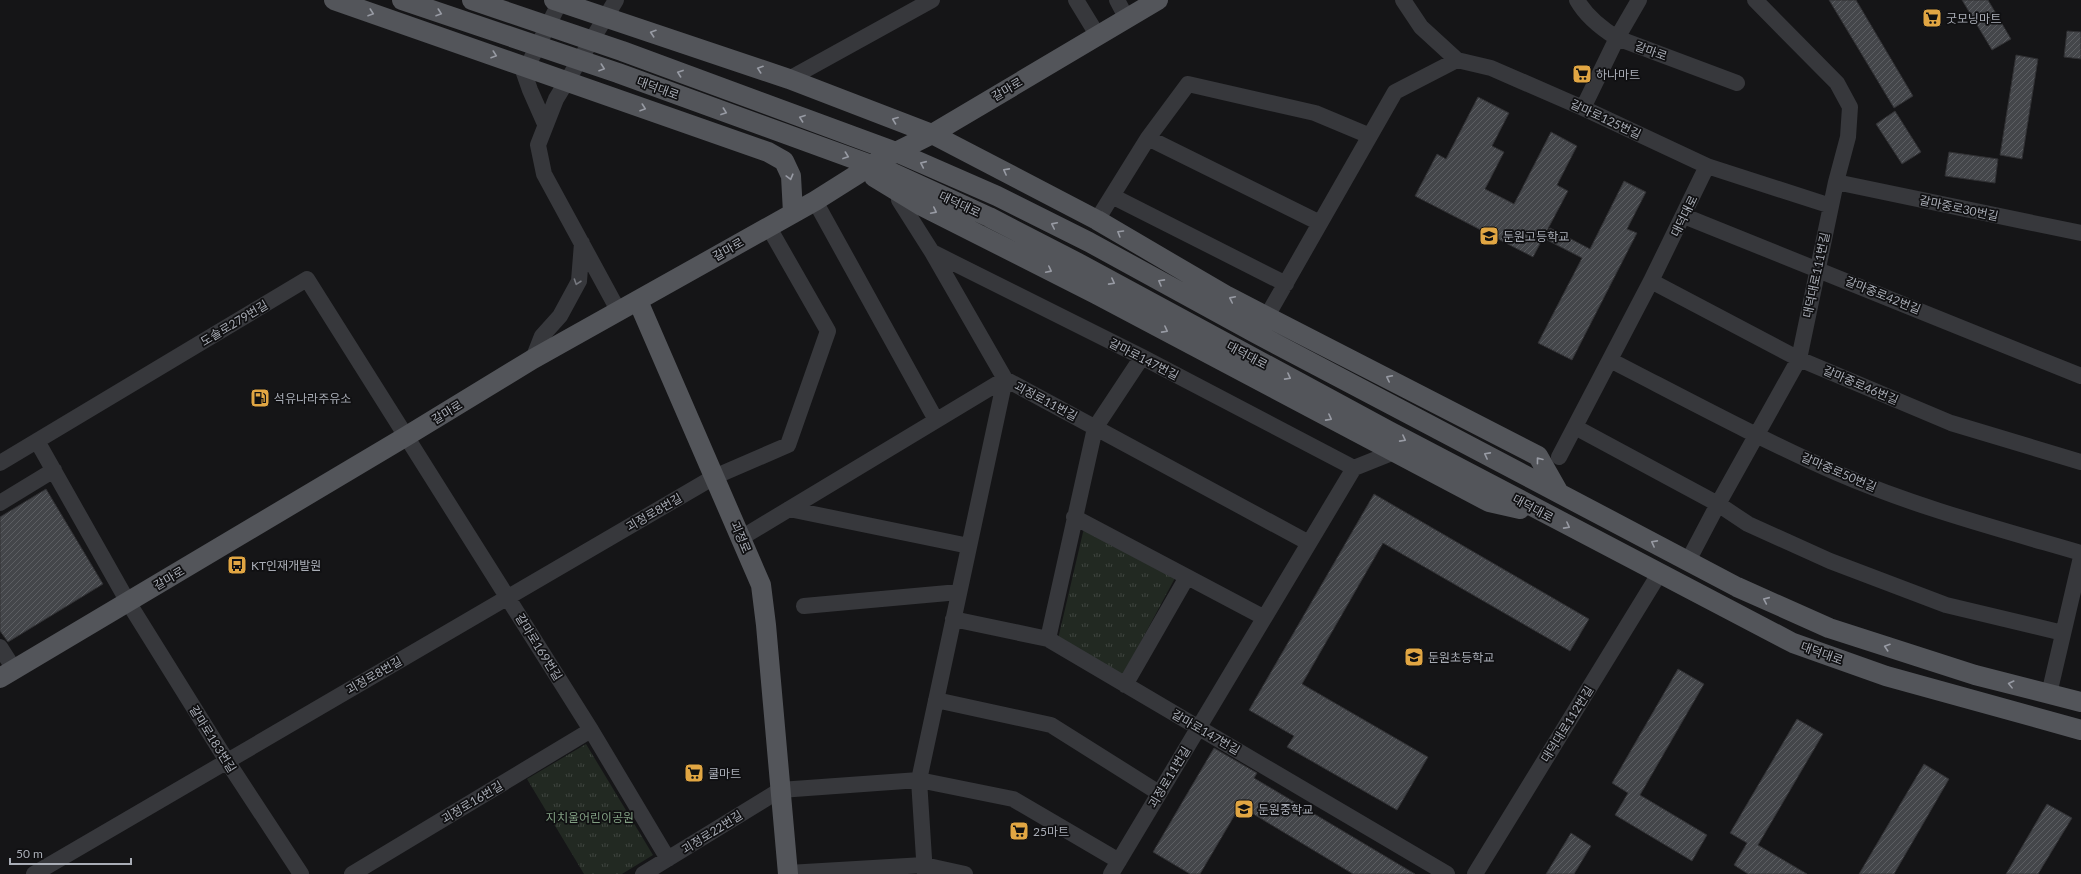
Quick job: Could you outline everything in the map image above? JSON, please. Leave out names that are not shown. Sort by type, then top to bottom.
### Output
[{"type":"main road","points":[[334,0],[768,152],[784,161],[791,176],[793,213]]},
{"type":"main road","name":"대덕대로","points":[[402,0],[618,73],[893,173],[989,217],[1544,514],[1793,643],[1886,676],[2081,730]]},
{"type":"main road","name":"대덕대로","points":[[472,0],[622,51],[901,154],[996,196],[1089,242],[1257,334],[1688,562],[1737,587],[1829,628],[1976,675],[2081,702]]},
{"type":"main road","points":[[554,0],[789,79],[932,134],[1097,220],[1225,295],[1538,456],[1559,493]]},
{"type":"main road","name":"갈마로","points":[[7,674],[534,359],[768,226],[815,202],[864,170],[932,134],[1158,0]]},
{"type":"main road","points":[[864,170],[920,205],[1096,294],[1489,502],[1544,514]]},
{"type":"main road","name":"괴정로","points":[[638,301],[761,585],[766,625],[788,874]]},
{"type":"main road","points":[[1376,396],[1441,405]]},
{"type":"street","points":[[545,124],[524,72],[561,0]]},
{"type":"street","points":[[616,0],[556,99],[538,145],[544,174],[618,310]]},
{"type":"street","points":[[789,79],[932,0]]},
{"type":"street","points":[[1076,0],[1098,36]]},
{"type":"street","points":[[1117,0],[1127,19]]},
{"type":"street","name":"갈마로125번길","points":[[1403,0],[1421,27],[1457,60],[1491,68],[1584,108],[1707,166],[1831,206]]},
{"type":"street","name":"갈마로","points":[[1576,0],[1581,8],[1601,28],[1617,38],[1738,83]]},
{"type":"street","points":[[1584,108],[1617,38],[1639,0]]},
{"type":"street","name":"대덕대로111번길","points":[[1688,562],[1718,504],[1799,359],[1836,182],[1848,137],[1850,106],[1837,83],[1755,0]]},
{"type":"street","points":[[1267,316],[1395,92],[1457,60]]},
{"type":"street","points":[[1097,220],[1148,138],[1188,84],[1315,113],[1370,136]]},
{"type":"street","points":[[1148,138],[1320,223]]},
{"type":"street","name":"대덕대로","points":[[1559,457],[1651,281],[1684,216],[1707,166]]},
{"type":"street","name":"갈마중로30번길","points":[[1836,182],[2081,233]]},
{"type":"street","points":[[1112,196],[1286,284]]},
{"type":"street","points":[[899,200],[932,252],[1005,379],[919,780],[925,869],[965,874]]},
{"type":"street","points":[[815,202],[936,420]]},
{"type":"street","name":"갈마중로42번길","points":[[1684,216],[2081,376]]},
{"type":"street","points":[[714,477],[788,445],[828,331],[768,226]]},
{"type":"street","points":[[534,359],[542,336],[560,316],[579,281],[582,244]]},
{"type":"street","name":"갈마로147번길","points":[[932,252],[1142,357],[1354,468]]},
{"type":"street","name":"도솔로279번길","points":[[0,463],[307,279],[405,437]]},
{"type":"street","name":"갈마중로46번길","points":[[1651,281],[1799,359],[1951,423],[2081,462]]},
{"type":"street","points":[[1048,639],[1095,428],[1142,357]]},
{"type":"street","name":"갈마중로50번길","points":[[1610,360],[1757,435],[1839,474],[1945,514],[2081,553]]},
{"type":"street","name":"괴정로11번길","points":[[741,538],[1005,379],[1309,543]]},
{"type":"street","points":[[1575,427],[1718,504],[1748,524],[1830,561],[1946,605],[2063,633]]},
{"type":"street","name":"갈마로169번길","points":[[405,437],[508,597],[591,730],[668,859]]},
{"type":"street","points":[[37,441],[128,602]]},
{"type":"street","points":[[1354,468],[1394,452]]},
{"type":"street","name":"괴정로11번길","points":[[1115,867],[1263,617],[1354,468]]},
{"type":"street","points":[[0,503],[54,470]]},
{"type":"street","name":"괴정로8번길","points":[[34,874],[714,477]]},
{"type":"street","points":[[789,509],[969,546]]},
{"type":"street","points":[[1074,517],[1263,617]]},
{"type":"street","points":[[2049,694],[2081,557]]},
{"type":"street","name":"대덕대로112번길","points":[[1475,874],[1659,574]]},
{"type":"street","points":[[1125,685],[1187,576]]},
{"type":"street","points":[[804,606],[959,592]]},
{"type":"street","name":"갈마로183번길","points":[[128,602],[227,761],[301,874]]},
{"type":"street","name":"갈마로147번길","points":[[953,619],[1048,639],[1447,874]]},
{"type":"street","points":[[0,647],[7,674]]},
{"type":"street","points":[[936,700],[1051,724],[1159,793]]},
{"type":"street","name":"괴정로16번길","points":[[352,874],[591,730]]},
{"type":"street","points":[[780,790],[919,780],[1013,799],[1115,867]]},
{"type":"street","name":"괴정로22번길","points":[[643,874],[780,790]]},
{"type":"street","name":"괴정로","points":[[788,874],[925,869]]},
{"type":"green space","points":[[1084,528],[1175,578],[1123,675],[1058,639]]},
{"type":"green space","name":"지치울어린이공원","points":[[586,744],[653,855],[622,874],[584,874],[527,779]]},
{"type":"building","points":[[1829,0],[1856,0],[1913,96],[1894,108]]},
{"type":"building","points":[[1962,0],[1988,0],[2011,39],[1992,50]]},
{"type":"building","points":[[2067,31],[2081,32],[2081,59],[2064,57]]},
{"type":"building","points":[[2016,55],[2038,59],[2022,159],[2000,155]]},
{"type":"building","points":[[1478,97],[1509,113],[1492,146],[1504,152],[1485,189],[1514,204],[1551,132],[1577,146],[1557,185],[1568,191],[1533,257],[1415,196],[1437,154],[1446,159]]},
{"type":"building","points":[[1895,111],[1921,152],[1902,164],[1876,124]]},
{"type":"building","points":[[1949,152],[1998,159],[1995,183],[1945,176]]},
{"type":"building","points":[[1624,181],[1646,192],[1627,229],[1637,233],[1572,360],[1538,343],[1582,258],[1545,239],[1550,228],[1590,249]]},
{"type":"building","points":[[46,489],[103,584],[8,642],[0,631],[0,517]]},
{"type":"building","points":[[1374,494],[1589,619],[1570,651],[1383,543],[1302,684],[1428,757],[1397,810],[1287,747],[1294,736],[1249,710]]},
{"type":"building","points":[[1678,669],[1704,684],[1640,795],[1707,835],[1692,861],[1615,815],[1628,793],[1612,783]]},
{"type":"building","points":[[1797,719],[1823,734],[1758,845],[1807,874],[1748,874],[1734,865],[1747,843],[1730,833]]},
{"type":"building","points":[[1214,748],[1257,773],[1254,778],[1415,874],[1353,874],[1240,806],[1200,874],[1190,874],[1153,852]]},
{"type":"building","points":[[1924,764],[1949,779],[1894,874],[1859,874]]},
{"type":"building","points":[[2047,804],[2072,818],[2038,874],[2006,874]]},
{"type":"building","points":[[1571,833],[1591,846],[1574,874],[1546,874]]},
{"type":"place","name":"굿모닝마트","points":[[1932,18]]},
{"type":"place","name":"하나마트","points":[[1582,74]]},
{"type":"place","name":"둔원고등학교","points":[[1489,236]]},
{"type":"place","name":"석유나라주유소","points":[[260,398]]},
{"type":"place","name":"KT인재개발원","points":[[237,565]]},
{"type":"place","name":"둔원초등학교","points":[[1414,657]]},
{"type":"place","name":"쿨마트","points":[[694,773]]},
{"type":"place","name":"둔원중학교","points":[[1244,809]]},
{"type":"place","name":"25마트","points":[[1019,831]]}]
